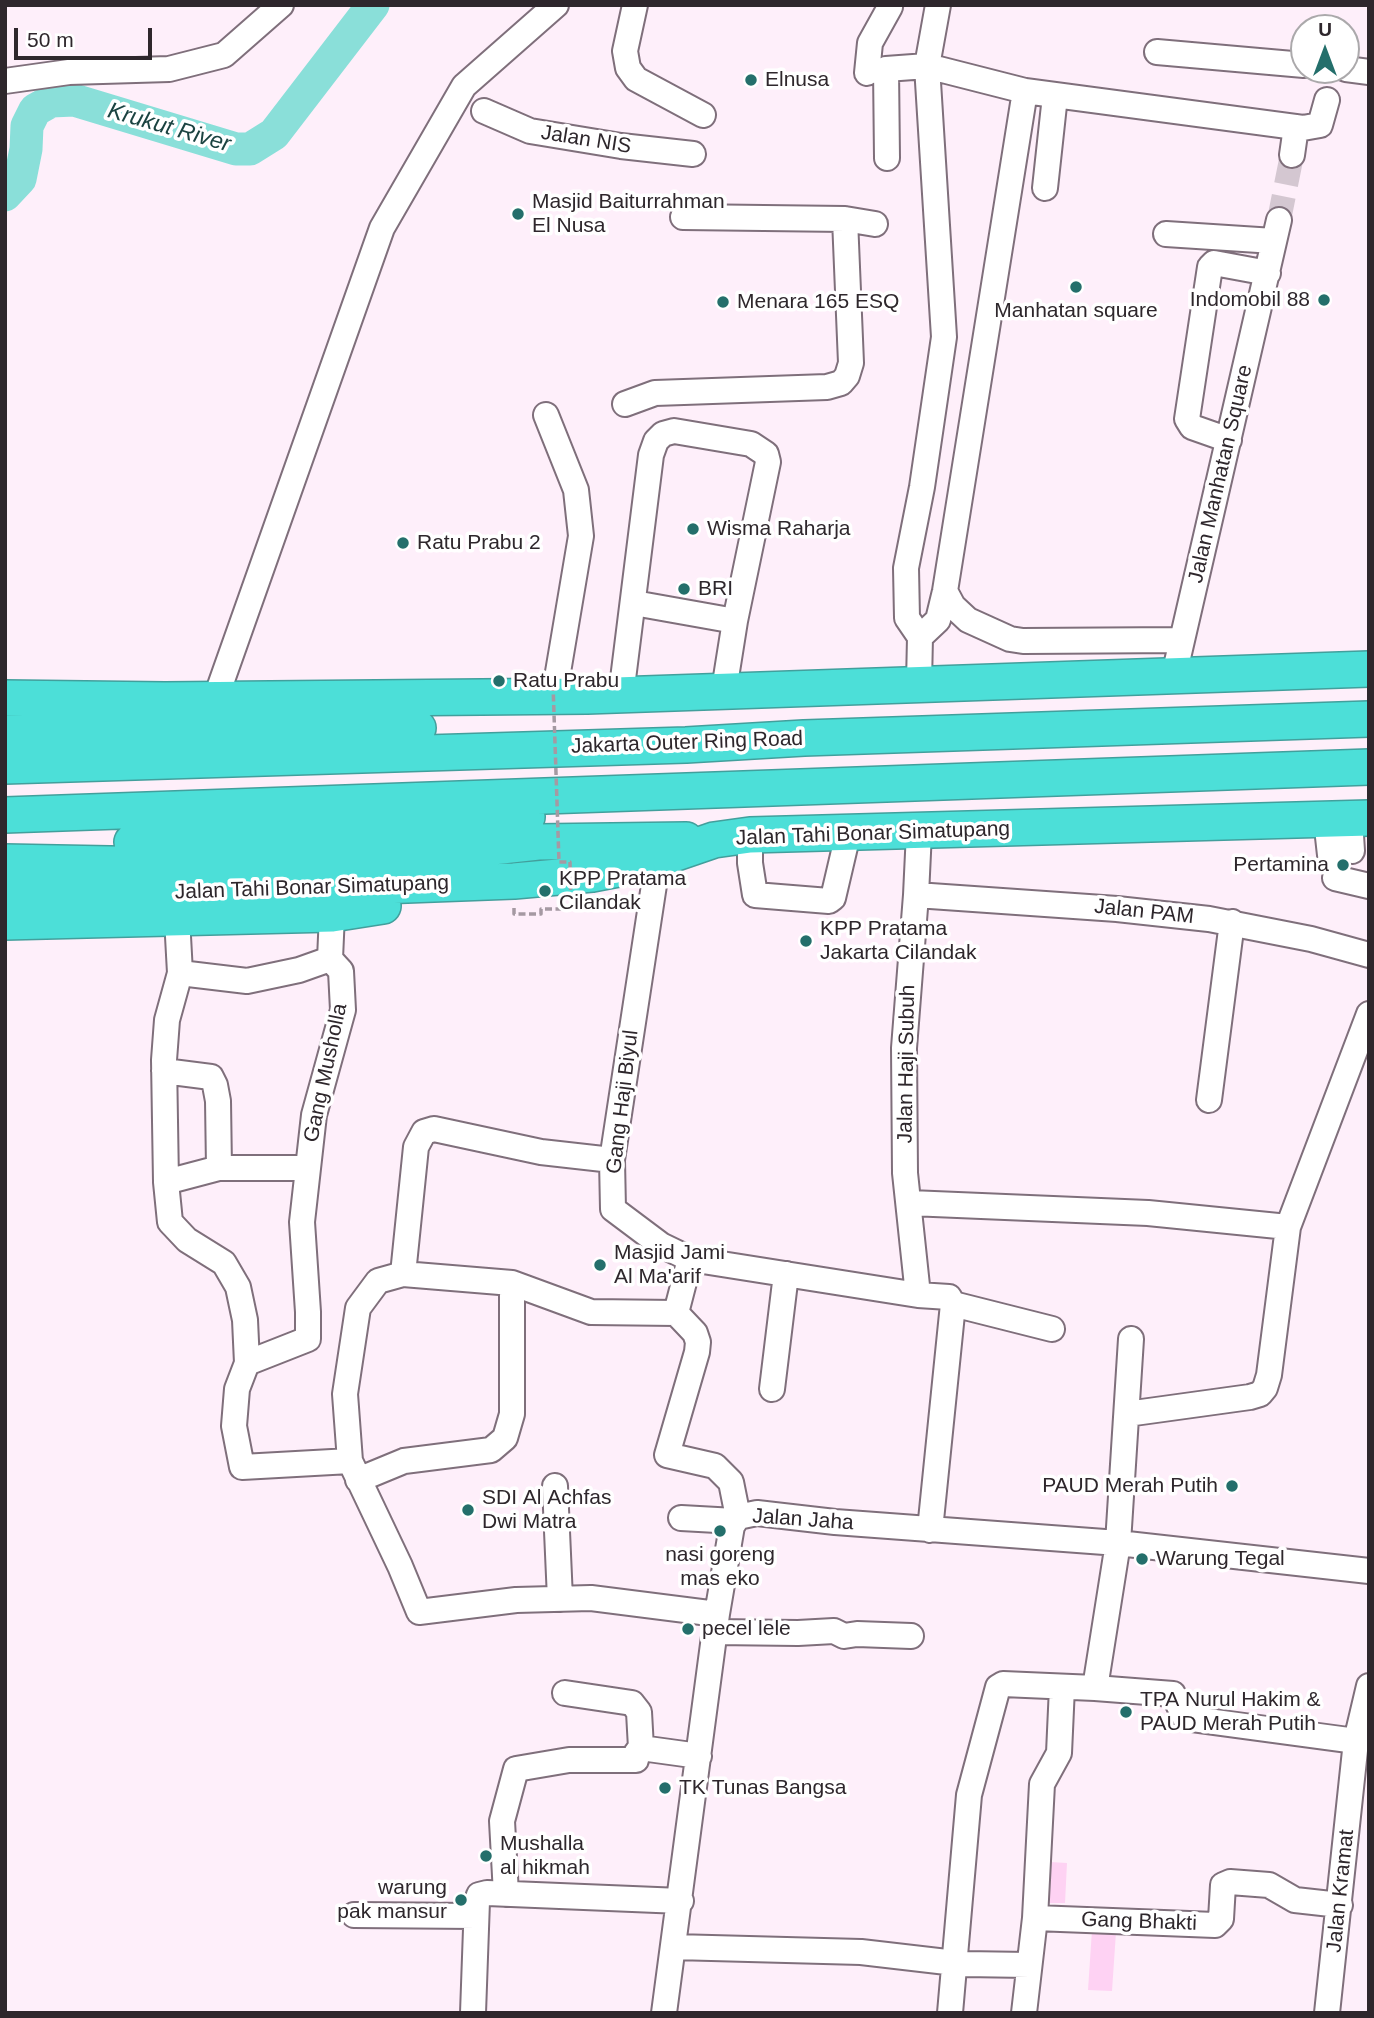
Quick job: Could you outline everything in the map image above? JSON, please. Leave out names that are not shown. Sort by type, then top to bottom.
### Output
[{"type":"highway","points":[[5,698],[215,700],[555,690],[621,695],[1369,669]]},
{"type":"highway","points":[[5,674],[165,700]]},
{"type":"highway","points":[[1076,730],[1135,715],[1369,698]]},
{"type":"highway","name":"Jakarta Outer Ring Road","points":[[5,766],[105,747],[526,749],[1369,719]]},
{"type":"highway","points":[[5,733],[105,747],[617,726],[670,731],[682,737],[686,745]]},
{"type":"highway","points":[[526,749],[527,796]]},
{"type":"highway","points":[[5,815],[1369,767]]},
{"type":"highway","points":[[1016,778],[1049,788],[1074,791],[1369,788]]},
{"type":"highway","points":[[5,846],[229,839],[394,830],[510,820],[654,792]]},
{"type":"highway","name":"Jalan Tahi Bonar Simatupang","points":[[5,896],[234,892],[510,898],[592,874],[644,864],[714,840],[750,835],[919,832],[1350,854]]},
{"type":"highway","points":[[5,862],[214,866],[391,858],[538,842],[714,840]]},
{"type":"highway","points":[[5,922],[332,914],[427,899],[510,898]]},
{"type":"street","points":[[5,81],[69,72],[169,69],[225,55],[281,5]]},
{"type":"street","points":[[215,700],[382,228],[464,86],[556,5]]},
{"type":"street","points":[[635,5],[625,51],[628,68],[636,79],[703,115]]},
{"type":"street","points":[[919,683],[920,638],[907,618],[906,568],[922,487],[944,337],[926,66],[938,5]]},
{"type":"street","points":[[867,73],[870,43],[890,6]]},
{"type":"street","points":[[1157,52],[1290,64]]},
{"type":"street","points":[[887,158],[886,69],[926,66],[1055,96],[1296,127],[1320,125],[1327,100]]},
{"type":"street","points":[[920,638],[938,620],[945,591],[1025,91]]},
{"type":"street","points":[[1045,188],[1055,96]]},
{"type":"street","name":"Jalan NIS","points":[[484,111],[530,131],[621,146],[693,154]]},
{"type":"street","points":[[1292,155],[1296,127]]},
{"type":"street","points":[[683,217],[845,219],[875,225]]},
{"type":"street","points":[[625,404],[654,393],[827,387],[841,383],[847,376],[851,363],[845,219]]},
{"type":"street","name":"Jalan Manhatan Square","points":[[1166,234],[1277,231],[1174,675]]},
{"type":"street","points":[[1229,440],[1192,427],[1187,419],[1210,267],[1214,263],[1268,273]]},
{"type":"street","points":[[546,415],[576,490],[581,536],[555,690]]},
{"type":"street","points":[[621,695],[651,455],[656,441],[663,434],[674,431],[751,444],[766,454],[768,462],[735,621],[724,691]]},
{"type":"street","points":[[945,591],[953,606],[968,620],[994,634],[1023,642],[1182,640]]},
{"type":"street","points":[[634,603],[735,621]]},
{"type":"street","points":[[1005,680],[1023,642]]},
{"type":"street","name":"Jalan Haji Subuh","points":[[918,1295],[905,1173],[904,1048],[919,832]]},
{"type":"street","points":[[750,835],[750,863],[755,895],[829,901],[833,898],[848,834]]},
{"type":"street","name":"Gang Haji Biyul","points":[[644,864],[654,885],[612,1160],[613,1209],[661,1245],[690,1259]]},
{"type":"street","name":"Jalan PAM","points":[[916,895],[1117,909],[1232,922],[1369,955]]},
{"type":"street","name":"Gang Musholla","points":[[247,1363],[307,1339],[308,1312],[302,1222],[314,1115],[343,1010],[341,971],[330,960],[332,914]]},
{"type":"street","points":[[177,918],[180,973],[167,1020],[164,1071],[166,1182],[170,1222],[187,1240],[224,1264],[238,1287],[245,1320],[247,1363],[237,1389],[234,1426],[242,1467],[354,1470],[491,1450],[505,1438],[512,1414],[512,1283]]},
{"type":"street","points":[[1209,1100],[1232,922]]},
{"type":"street","points":[[180,973],[247,981],[330,960]]},
{"type":"street","points":[[1127,1414],[1260,1394],[1269,1375],[1288,1227],[1369,1014]]},
{"type":"street","points":[[164,1071],[211,1077],[215,1084],[218,1101],[219,1168]]},
{"type":"street","points":[[403,1274],[416,1147],[424,1132],[433,1129],[541,1152],[612,1160]]},
{"type":"street","points":[[166,1182],[219,1168],[308,1168]]},
{"type":"street","points":[[910,1203],[1147,1213],[1288,1227]]},
{"type":"street","points":[[676,1313],[690,1259],[918,1295],[949,1297],[953,1304],[930,1530]]},
{"type":"street","points":[[681,1518],[736,1519],[731,1482],[715,1466],[667,1455],[698,1342],[695,1333],[676,1313],[591,1312],[512,1283],[403,1274],[378,1281],[358,1308],[345,1394],[354,1470],[419,1612],[516,1601],[592,1598],[759,1634],[834,1631],[844,1636],[911,1636]]},
{"type":"street","points":[[772,1389],[786,1274]]},
{"type":"street","points":[[953,1304],[1052,1329]]},
{"type":"street","points":[[1096,1688],[1118,1544],[1131,1339]]},
{"type":"street","points":[[555,1486],[561,1599]]},
{"type":"street","name":"Jalan Jaha","points":[[664,2013],[716,1623],[736,1519],[757,1513],[835,1522],[1118,1544],[1369,1571]]},
{"type":"street","points":[[950,2013],[970,1795],[998,1687],[1003,1684],[1173,1694],[1185,1718],[1356,1741]]},
{"type":"street","name":"Jalan Kramat","points":[[1327,2013],[1356,1741],[1369,1686]]},
{"type":"street","points":[[1024,2013],[1035,1918],[1042,1784],[1059,1753],[1062,1687]]},
{"type":"street","points":[[506,1894],[502,1821],[516,1769],[569,1760],[636,1760],[637,1752],[641,1748],[639,1712],[632,1703],[565,1693]]},
{"type":"street","points":[[641,1748],[699,1756]]},
{"type":"street","name":"Gang Bhakti","points":[[1035,1918],[1215,1925],[1221,1919],[1223,1885],[1230,1882],[1269,1885],[1295,1900],[1340,1905]]},
{"type":"street","points":[[473,2013],[478,1905],[486,1893],[681,1901]]},
{"type":"street","points":[[354,1914],[478,1905]]},
{"type":"street","points":[[674,1947],[861,1952],[954,1963],[1029,1965]]},
{"type":"path","points":[[510,898],[541,914],[541,909],[570,909],[570,862],[559,862],[555,690]]},
{"type":"shaded area","points":[[1050,1862],[1067,1863],[1065,1903],[1048,1903]]},
{"type":"shaded area","points":[[1092,1930],[1116,1932],[1112,1991],[1088,1990]]},
{"type":"waterway","name":"Krukut River","points":[[5,195],[20,179],[27,126],[35,110],[51,101],[74,100],[236,149],[250,149],[274,134],[373,5]]},
{"type":"tunnel","points":[[1279,220],[1292,155]]},
{"type":"place","name":"Elnusa","points":[[751,80]]},
{"type":"place","name":"Masjid Baiturrahman El Nusa","points":[[518,214]]},
{"type":"place","name":"Manhatan square","points":[[1076,287]]},
{"type":"place","name":"Indomobil 88","points":[[1324,300]]},
{"type":"place","name":"Menara 165 ESQ","points":[[723,302]]},
{"type":"place","name":"Wisma Raharja","points":[[693,529]]},
{"type":"place","name":"Ratu Prabu 2","points":[[403,543]]},
{"type":"place","name":"BRI","points":[[684,589]]},
{"type":"place","name":"Ratu Prabu","points":[[499,681]]},
{"type":"place","name":"Pertamina","points":[[1343,865]]},
{"type":"place","name":"KPP Pratama Cilandak","points":[[545,891]]},
{"type":"place","name":"KPP Pratama Jakarta Cilandak","points":[[806,941]]},
{"type":"place","name":"Masjid Jami Al Ma'arif","points":[[600,1265]]},
{"type":"place","name":"PAUD Merah Putih","points":[[1232,1486]]},
{"type":"place","name":"SDI Al Achfas Dwi Matra","points":[[468,1510]]},
{"type":"place","name":"nasi goreng mas eko","points":[[720,1531]]},
{"type":"place","name":"Warung Tegal","points":[[1142,1559]]},
{"type":"place","name":"pecel lele","points":[[688,1629]]},
{"type":"place","name":"TPA Nurul Hakim & PAUD Merah Putih","points":[[1126,1712]]},
{"type":"place","name":"TK Tunas Bangsa","points":[[665,1788]]},
{"type":"place","name":"Mushalla al hikmah","points":[[486,1856]]},
{"type":"place","name":"warung pak mansur","points":[[461,1900]]}]
